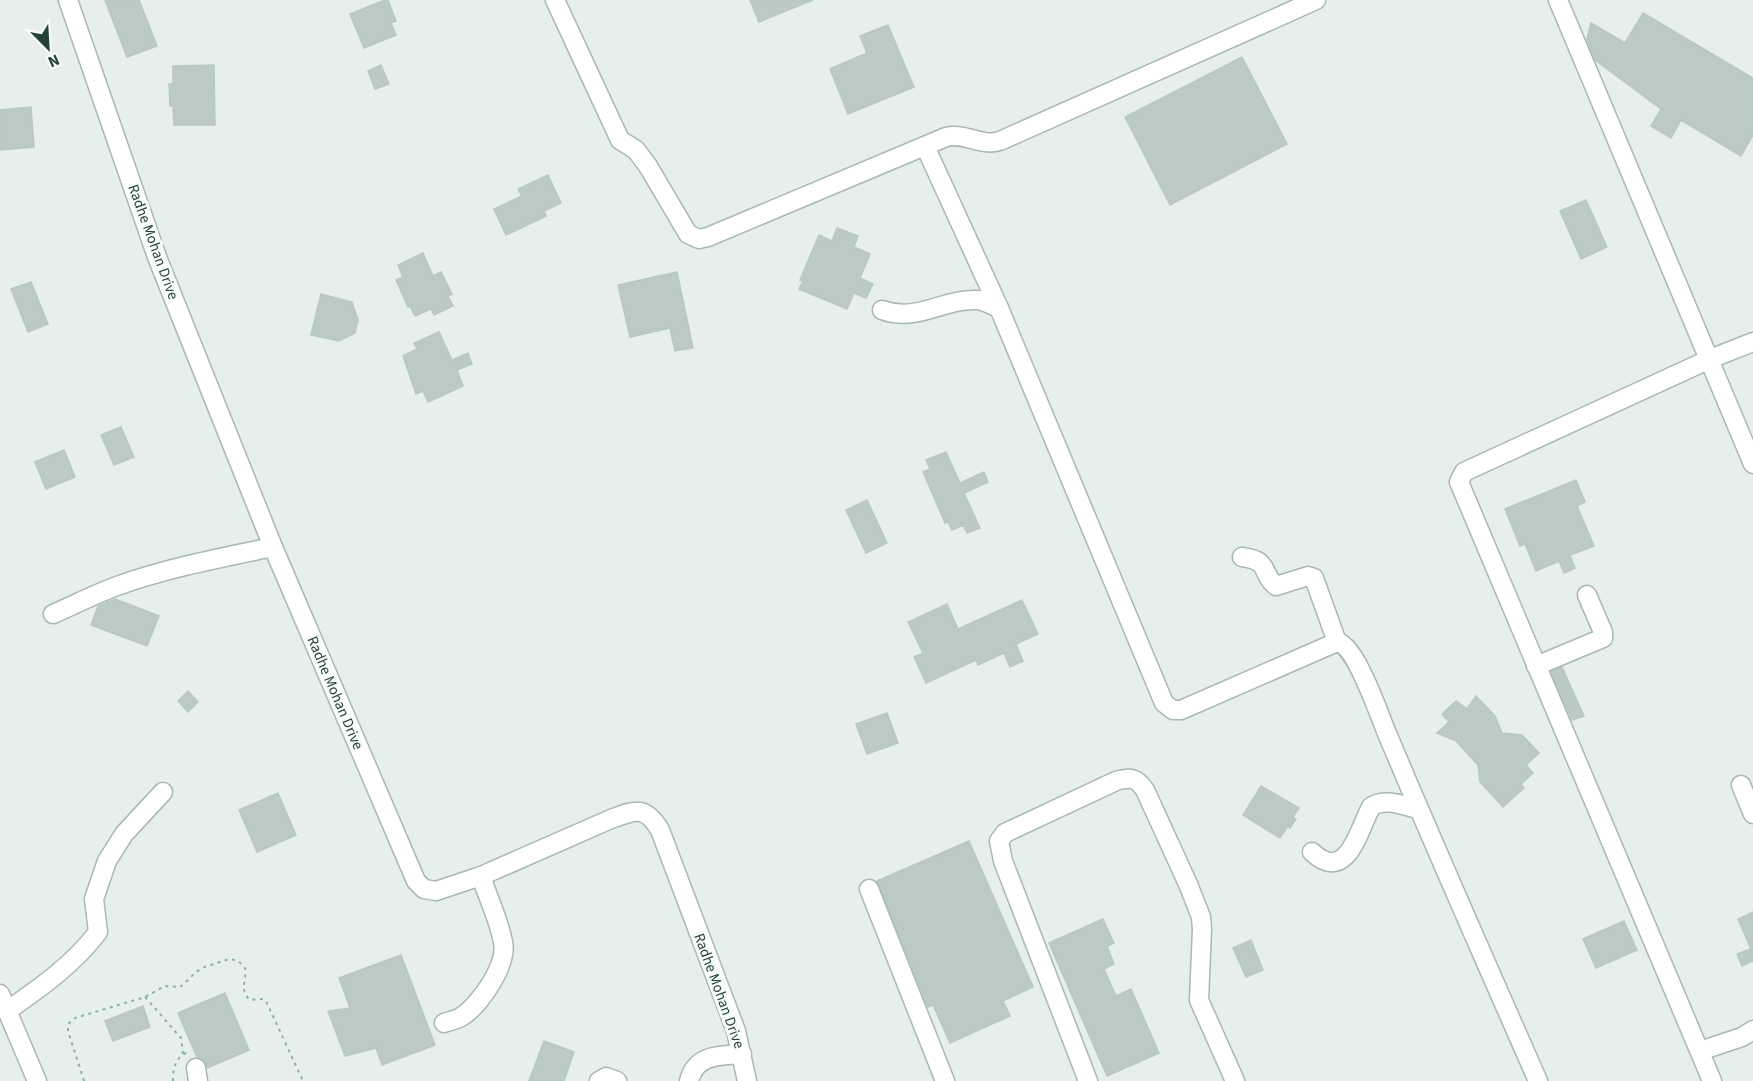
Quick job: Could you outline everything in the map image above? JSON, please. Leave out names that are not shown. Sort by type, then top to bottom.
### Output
[{"type":"street","name":"Radhe Mohan Drive","points":[[68,0],[157,257],[273,547],[416,881],[424,889],[436,891],[481,876],[611,819],[632,812],[641,811],[648,814],[660,830],[736,1031],[747,1081]]},
{"type":"street","points":[[555,0],[620,140],[640,154],[688,234],[694,238],[708,237],[952,135],[963,136],[986,144],[1000,141],[1316,0]]},
{"type":"street","points":[[1558,0],[1753,464]]},
{"type":"street","points":[[925,146],[999,308],[1160,696],[1168,708],[1177,710],[1187,708],[1337,642]]},
{"type":"street","points":[[882,310],[892,314],[907,315],[978,300],[999,308]]},
{"type":"street","points":[[1712,1081],[1459,482],[1460,476],[1710,359],[1753,342]]},
{"type":"street","points":[[53,614],[135,580],[189,565],[273,547]]},
{"type":"street","points":[[1242,557],[1261,562],[1276,586],[1308,576],[1314,578],[1337,642],[1346,646],[1354,658],[1538,1081]]},
{"type":"street","points":[[1536,666],[1603,638],[1603,632],[1587,595]]},
{"type":"street","points":[[1088,1081],[1003,861],[999,841],[1005,833],[1116,781],[1131,778],[1140,782],[1145,790],[1198,910],[1202,929],[1199,1000],[1235,1081]]},
{"type":"street","points":[[1741,784],[1753,814]]},
{"type":"street","points":[[37,1081],[4,1002],[52,979],[84,950],[98,932],[94,899],[107,861],[124,834],[163,792]]},
{"type":"street","points":[[1312,852],[1321,860],[1330,862],[1346,856],[1352,849],[1371,807],[1376,803],[1387,802],[1419,809]]},
{"type":"street","points":[[444,1023],[460,1017],[474,1006],[486,991],[502,961],[503,943],[481,876]]},
{"type":"street","points":[[869,889],[945,1081]]},
{"type":"street","points":[[1700,1051],[1742,1037],[1753,1030]]},
{"type":"street","points":[[689,1081],[692,1071],[706,1059],[742,1054]]},
{"type":"street","points":[[599,1081],[606,1077],[616,1081]]},
{"type":"path","points":[[84,1081],[68,1032],[68,1024],[75,1018],[145,997],[165,986],[180,987],[205,966],[233,958],[246,970],[244,995],[250,1000],[263,999],[266,1001],[303,1081]]},
{"type":"path","points":[[145,997],[181,1038],[183,1054]]},
{"type":"building","points":[[105,0],[139,0],[157,46],[127,57]]},
{"type":"building","points":[[388,0],[396,21],[391,23],[396,35],[364,48],[350,14]]},
{"type":"building","points":[[750,0],[813,0],[759,22]]},
{"type":"building","points":[[1643,13],[1753,78],[1753,135],[1741,156],[1681,120],[1671,138],[1651,126],[1661,109],[1595,60],[1587,39],[1591,23],[1625,43]]},
{"type":"building","points":[[888,25],[914,87],[848,114],[830,69],[867,53],[860,36]]},
{"type":"building","points":[[1242,57],[1287,144],[1170,205],[1125,117]]},
{"type":"building","points":[[214,65],[215,125],[174,125],[169,84],[173,84],[173,66]]},
{"type":"building","points":[[381,65],[389,84],[375,89],[368,71]]},
{"type":"building","points":[[31,107],[34,147],[0,150],[0,110]]},
{"type":"building","points":[[548,175],[561,203],[544,211],[546,216],[506,235],[494,209],[522,196],[518,189]]},
{"type":"building","points":[[1586,200],[1607,247],[1581,259],[1560,211]]},
{"type":"building","points":[[837,228],[858,236],[854,247],[870,254],[860,278],[873,284],[866,298],[854,293],[847,309],[799,289],[803,281],[800,280],[819,235],[832,241]]},
{"type":"building","points":[[423,253],[433,276],[441,272],[452,294],[448,296],[453,306],[434,315],[431,309],[415,316],[410,306],[408,307],[396,280],[403,277],[398,265]]},
{"type":"building","points":[[677,272],[693,348],[675,351],[670,328],[630,337],[618,285]]},
{"type":"building","points":[[31,282],[48,324],[28,332],[11,289]]},
{"type":"building","points":[[321,294],[352,302],[358,320],[355,333],[339,341],[311,335]]},
{"type":"building","points":[[439,332],[452,360],[468,353],[472,364],[457,370],[463,386],[428,402],[423,391],[416,394],[403,356],[417,349],[414,343]]},
{"type":"building","points":[[121,427],[134,457],[114,465],[101,435]]},
{"type":"building","points":[[64,450],[75,477],[46,489],[35,462]]},
{"type":"building","points":[[946,452],[960,483],[984,472],[988,482],[964,493],[980,528],[967,533],[963,525],[952,530],[948,522],[945,523],[923,472],[930,469],[926,460]]},
{"type":"building","points":[[1576,480],[1585,502],[1577,506],[1594,546],[1570,555],[1575,568],[1564,573],[1559,561],[1536,571],[1525,544],[1520,546],[1505,509]]},
{"type":"building","points":[[867,500],[887,543],[866,553],[846,510]]},
{"type":"building","points":[[115,599],[159,616],[147,646],[91,625],[98,606]]},
{"type":"building","points":[[1022,600],[1038,634],[1016,644],[1023,661],[1010,667],[1004,653],[978,665],[976,660],[926,683],[914,657],[923,653],[908,622],[947,604],[958,629]]},
{"type":"building","points":[[1562,667],[1584,716],[1572,720],[1551,672]]},
{"type":"building","points":[[188,691],[198,702],[188,712],[178,701]]},
{"type":"building","points":[[1476,696],[1495,716],[1502,733],[1522,735],[1539,753],[1526,765],[1533,773],[1521,784],[1524,788],[1503,807],[1480,782],[1478,765],[1456,741],[1437,733],[1449,722],[1442,714],[1456,701],[1467,709]]},
{"type":"building","points":[[887,713],[898,743],[867,754],[856,724]]},
{"type":"building","points":[[1261,786],[1299,808],[1293,817],[1296,819],[1280,838],[1243,815]]},
{"type":"building","points":[[278,793],[296,835],[257,852],[239,810]]},
{"type":"building","points":[[969,841],[1033,987],[1003,1001],[1010,1016],[950,1043],[933,1005],[928,1007],[877,881]]},
{"type":"building","points":[[1753,912],[1753,961],[1742,966],[1737,954],[1751,949],[1738,919]]},
{"type":"building","points":[[1103,919],[1114,943],[1107,946],[1114,964],[1104,969],[1116,996],[1131,989],[1159,1053],[1107,1076],[1049,943]]},
{"type":"building","points":[[1624,921],[1637,950],[1596,968],[1583,939]]},
{"type":"building","points":[[1251,940],[1263,970],[1246,977],[1233,948]]},
{"type":"building","points":[[401,955],[435,1045],[382,1065],[376,1048],[345,1056],[328,1011],[350,1008],[339,978]]},
{"type":"building","points":[[225,993],[249,1050],[207,1068],[204,1061],[197,1057],[178,1013]]},
{"type":"building","points":[[143,1006],[150,1027],[113,1041],[105,1021]]},
{"type":"building","points":[[544,1041],[574,1052],[564,1081],[529,1081]]}]
